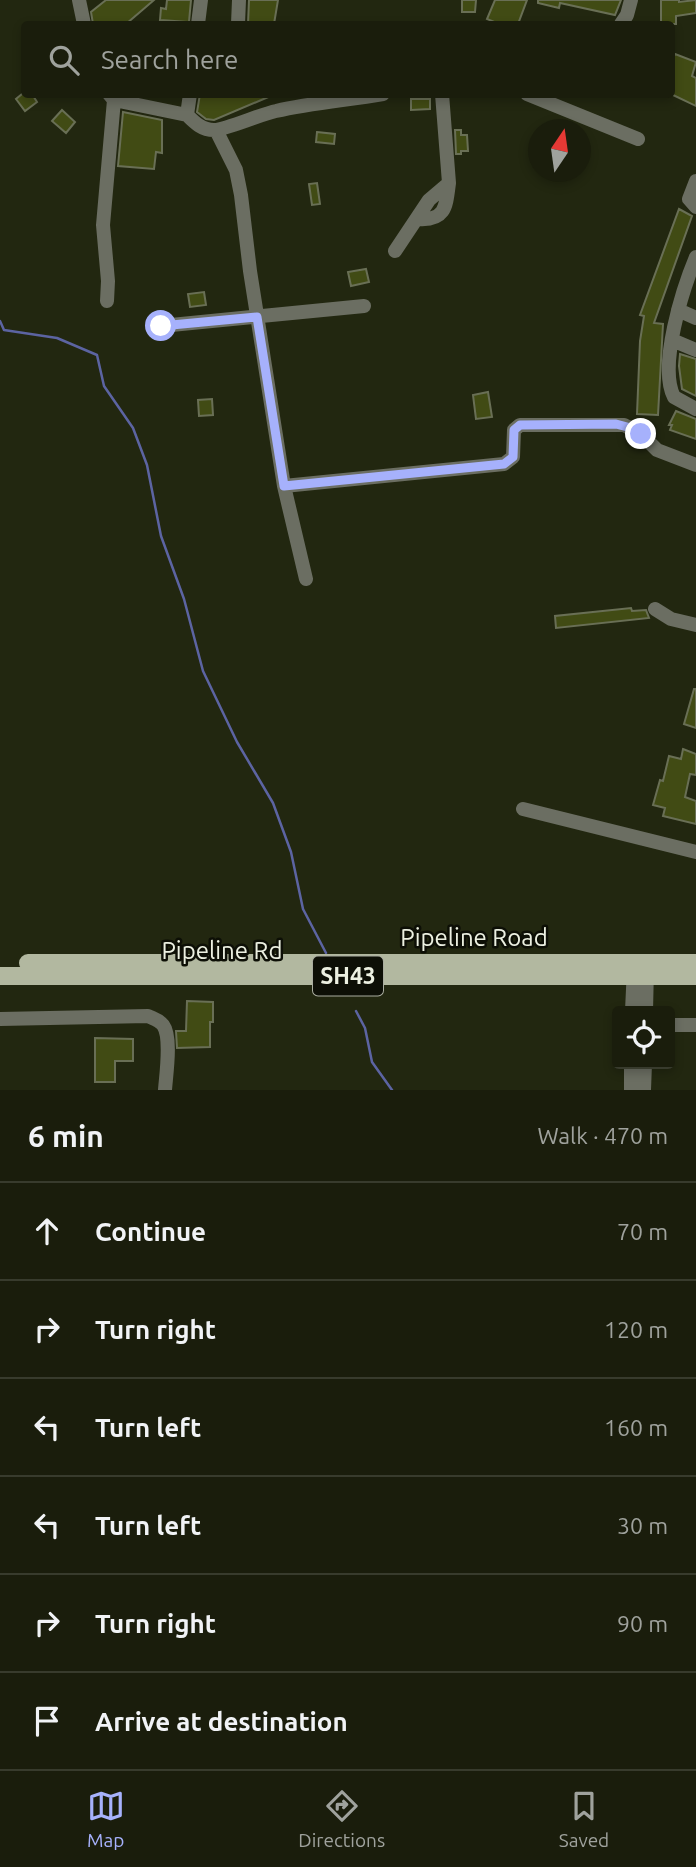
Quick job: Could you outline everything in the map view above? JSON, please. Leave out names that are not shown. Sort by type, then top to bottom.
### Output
[{"type":"main road","name":"Pipeline Road","points":[[0,964],[640,969],[696,963]]},
{"type":"main road","name":"Pipeline Rd","points":[[0,976],[640,969],[696,976]]},
{"type":"street","points":[[79,0],[83,21]]},
{"type":"street","points":[[198,21],[201,0]]},
{"type":"street","points":[[238,21],[239,0]]},
{"type":"street","points":[[623,21],[631,0]]},
{"type":"street","points":[[107,301],[103,225],[112,98]]},
{"type":"street","points":[[116,98],[187,114],[204,128],[216,130],[280,110],[357,98]]},
{"type":"street","points":[[187,114],[189,98]]},
{"type":"street","points":[[395,251],[429,200],[449,183],[442,98]]},
{"type":"street","points":[[537,98],[638,139]]},
{"type":"street","points":[[216,130],[236,170],[284,486],[306,579]]},
{"type":"street","points":[[696,181],[689,199],[696,207]]},
{"type":"street","points":[[696,257],[678,310],[668,376],[671,390],[681,402],[696,409]]},
{"type":"street","points":[[161,326],[364,306]]},
{"type":"street","points":[[678,310],[696,318]]},
{"type":"street","points":[[672,340],[696,350]]},
{"type":"street","points":[[284,486],[504,464],[509,461],[514,451],[514,430],[520,425],[624,425],[641,434],[657,450],[696,465]]},
{"type":"street","points":[[655,609],[671,620],[696,625]]},
{"type":"street","points":[[523,809],[696,852]]},
{"type":"street","points":[[633,1006],[640,969]]},
{"type":"street","points":[[640,969],[645,1006]]},
{"type":"street","points":[[0,1019],[148,1016],[158,1020],[165,1028],[167,1038],[165,1090]]},
{"type":"street","points":[[675,1019],[696,1019]]},
{"type":"street","points":[[675,1025],[696,1025]]},
{"type":"street","points":[[631,1069],[631,1090]]},
{"type":"street","points":[[644,1090],[645,1069]]},
{"type":"building","points":[[106,0],[154,0],[130,21],[92,21],[91,12]]},
{"type":"building","points":[[167,0],[191,0],[189,21],[160,20],[161,8],[166,9]]},
{"type":"building","points":[[249,0],[278,0],[274,21],[248,21]]},
{"type":"building","points":[[462,0],[476,0],[475,12],[462,12]]},
{"type":"building","points":[[495,0],[527,0],[519,21],[487,19]]},
{"type":"building","points":[[538,0],[621,0],[615,15],[560,3],[559,8],[538,3]]},
{"type":"building","points":[[661,0],[696,0],[696,13],[676,16],[676,24],[675,21],[661,21]]},
{"type":"building","points":[[675,54],[696,62],[692,76],[696,78],[696,106],[675,96]]},
{"type":"building","points":[[21,95],[21,98],[34,98],[37,102],[25,111],[16,99]]},
{"type":"building","points":[[199,98],[266,98],[214,120],[206,119],[197,112]]},
{"type":"building","points":[[411,99],[430,99],[430,109],[411,110]]},
{"type":"building","points":[[62,110],[75,122],[66,133],[52,121]]},
{"type":"building","points":[[123,112],[162,120],[162,153],[156,152],[154,169],[118,166]]},
{"type":"building","points":[[455,130],[461,130],[461,135],[467,135],[468,151],[461,151],[461,154],[456,154]]},
{"type":"building","points":[[317,132],[335,134],[334,144],[316,142]]},
{"type":"building","points":[[317,183],[320,204],[312,205],[309,184]]},
{"type":"building","points":[[679,209],[692,216],[654,323],[663,324],[658,415],[637,414],[640,341],[644,316],[640,315]]},
{"type":"building","points":[[366,269],[369,282],[351,286],[348,272]]},
{"type":"building","points":[[204,292],[206,305],[190,307],[188,294]]},
{"type":"building","points":[[680,354],[696,359],[696,396],[682,389]]},
{"type":"building","points":[[488,392],[492,417],[476,419],[473,395]]},
{"type":"building","points":[[212,399],[213,415],[199,416],[198,400]]},
{"type":"building","points":[[676,411],[696,419],[696,439],[670,430],[672,425],[669,425]]},
{"type":"building","points":[[631,608],[632,611],[646,610],[649,618],[556,628],[555,616]]},
{"type":"building","points":[[696,689],[696,728],[684,724]]},
{"type":"building","points":[[683,749],[696,754],[696,775],[690,774],[685,797],[696,801],[696,824],[663,816],[665,808],[653,805],[669,756],[681,759]]},
{"type":"building","points":[[187,1001],[213,1002],[210,1047],[177,1048],[176,1031],[186,1031]]},
{"type":"building","points":[[95,1038],[133,1039],[133,1061],[115,1061],[115,1082],[95,1082]]},
{"type":"waterway","points":[[0,321],[4,330],[57,338],[97,355],[104,386],[133,428],[147,465],[161,536],[184,599],[203,671],[237,742],[273,803],[291,852],[303,909],[326,953]]},
{"type":"waterway","points":[[356,1011],[365,1028],[372,1062],[392,1090]]},
{"type":"route","points":[[161,326],[257,317],[284,486],[504,464],[513,457],[513,434],[520,425],[616,424],[641,434]]}]
